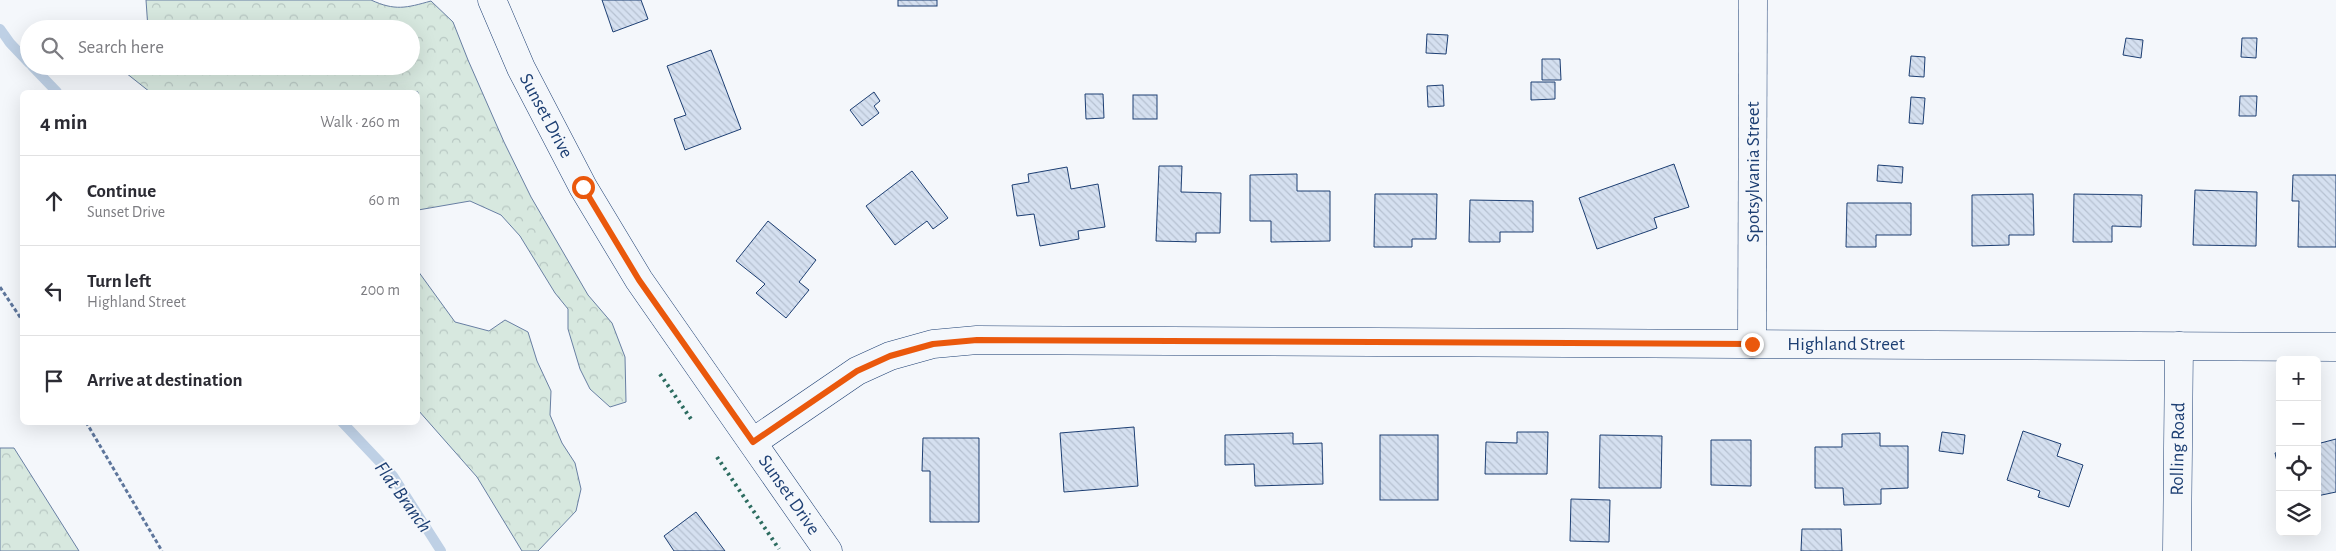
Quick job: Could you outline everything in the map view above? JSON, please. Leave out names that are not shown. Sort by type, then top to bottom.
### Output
[{"type":"street","name":"Sunset Drive","points":[[492,0],[521,68],[583,187],[639,280],[828,551]]},
{"type":"street","name":"Spotsylvania Street","points":[[1752,344],[1754,0]]},
{"type":"street","name":"Highland Street","points":[[753,442],[857,371],[890,356],[933,344],[977,340],[2336,347]]},
{"type":"street","name":"Rolling Road","points":[[2178,551],[2179,346]]},
{"type":"path","points":[[0,287],[20,317]]},
{"type":"path","points":[[88,425],[162,551]]},
{"type":"green space","points":[[146,0],[371,0],[394,7],[431,1],[453,22],[504,142],[531,197],[588,295],[612,323],[625,357],[626,402],[610,407],[590,389],[580,369],[568,329],[568,309],[555,293],[520,236],[501,215],[470,201],[420,210],[420,90],[147,90],[129,75],[420,75],[420,20],[147,20]]},
{"type":"green space","points":[[420,274],[455,322],[489,331],[505,320],[528,332],[537,361],[551,391],[550,415],[562,443],[575,463],[581,489],[576,511],[538,551],[522,551],[477,477],[420,412]]},
{"type":"green space","points":[[0,448],[14,448],[79,551],[0,551]]},
{"type":"building","points":[[602,0],[641,0],[648,19],[613,32]]},
{"type":"building","points":[[898,0],[937,0],[937,6],[898,6]]},
{"type":"building","points":[[1427,34],[1448,35],[1446,54],[1426,53]]},
{"type":"building","points":[[2126,38],[2143,40],[2141,58],[2123,55]]},
{"type":"building","points":[[2242,38],[2257,38],[2256,58],[2241,57]]},
{"type":"building","points":[[711,50],[741,129],[685,150],[674,119],[686,115],[667,66]]},
{"type":"building","points":[[1911,56],[1925,57],[1924,77],[1909,76]]},
{"type":"building","points":[[1542,59],[1560,59],[1561,80],[1542,80]]},
{"type":"building","points":[[1531,82],[1555,82],[1555,99],[1531,100]]},
{"type":"building","points":[[1443,85],[1444,106],[1428,107],[1427,86]]},
{"type":"building","points":[[874,92],[880,101],[874,106],[879,113],[862,126],[850,110]]},
{"type":"building","points":[[1085,94],[1103,94],[1104,118],[1086,119]]},
{"type":"building","points":[[1133,95],[1157,95],[1157,119],[1133,119]]},
{"type":"building","points":[[2240,96],[2257,96],[2256,116],[2239,116]]},
{"type":"building","points":[[1911,97],[1925,98],[1923,124],[1909,123]]},
{"type":"building","points":[[1674,164],[1689,207],[1654,218],[1657,228],[1597,249],[1579,198]]},
{"type":"building","points":[[1878,165],[1903,167],[1902,183],[1877,181]]},
{"type":"building","points":[[1159,166],[1182,166],[1181,192],[1221,193],[1220,233],[1196,233],[1196,242],[1156,241]]},
{"type":"building","points":[[1067,167],[1071,189],[1098,184],[1105,227],[1078,231],[1079,239],[1040,246],[1034,214],[1017,216],[1012,185],[1029,182],[1028,174]]},
{"type":"building","points":[[912,171],[948,218],[933,229],[927,221],[895,245],[866,206]]},
{"type":"building","points":[[1297,174],[1297,191],[1330,191],[1330,241],[1271,242],[1271,221],[1250,221],[1250,175]]},
{"type":"building","points":[[2293,175],[2336,175],[2336,247],[2298,247],[2299,201],[2292,201]]},
{"type":"building","points":[[2195,190],[2257,192],[2256,246],[2193,245]]},
{"type":"building","points":[[1375,194],[1437,194],[1436,239],[1412,239],[1412,247],[1374,247]]},
{"type":"building","points":[[2033,194],[2034,235],[2009,235],[2009,245],[1972,246],[1972,195]]},
{"type":"building","points":[[2074,194],[2142,195],[2141,227],[2112,226],[2112,242],[2073,242]]},
{"type":"building","points":[[1470,200],[1533,201],[1533,232],[1500,232],[1500,242],[1469,242]]},
{"type":"building","points":[[1847,203],[1911,203],[1911,235],[1876,235],[1876,247],[1846,247]]},
{"type":"building","points":[[768,221],[816,260],[799,282],[809,290],[786,318],[756,293],[765,284],[736,261]]},
{"type":"building","points":[[1134,427],[1138,486],[1064,492],[1060,433]]},
{"type":"building","points":[[2023,431],[2061,444],[2057,456],[2083,465],[2069,507],[2038,497],[2040,491],[2007,480]]},
{"type":"building","points":[[1517,432],[1548,432],[1547,474],[1485,474],[1486,442],[1517,443]]},
{"type":"building","points":[[1942,432],[1965,435],[1963,454],[1939,451]]},
{"type":"building","points":[[1293,433],[1293,444],[1322,443],[1323,484],[1255,486],[1254,464],[1225,465],[1225,435]]},
{"type":"building","points":[[1880,433],[1880,446],[1908,446],[1908,488],[1881,489],[1881,504],[1844,505],[1843,488],[1815,488],[1815,447],[1842,447],[1842,434]]},
{"type":"building","points":[[1380,435],[1438,435],[1438,500],[1380,500]]},
{"type":"building","points":[[1600,435],[1662,436],[1661,488],[1599,488]]},
{"type":"building","points":[[923,438],[979,438],[979,522],[930,522],[930,471],[922,471]]},
{"type":"building","points":[[2336,439],[2336,492],[2321,495],[2321,446],[2321,443]]},
{"type":"building","points":[[1711,440],[1751,440],[1751,486],[1711,485]]},
{"type":"building","points":[[1571,499],[1610,500],[1609,542],[1570,541]]},
{"type":"building","points":[[696,512],[725,551],[674,551],[664,536]]},
{"type":"building","points":[[1802,529],[1841,529],[1842,551],[1801,551]]},
{"type":"waterway","name":"Flat Branch","points":[[0,29],[20,54]]},
{"type":"waterway","name":"Flat Branch","points":[[41,75],[55,90]]},
{"type":"waterway","name":"Flat Branch","points":[[345,425],[393,476],[441,551]]},
{"type":"hedge","points":[[660,374],[693,422]]},
{"type":"hedge","points":[[717,457],[779,549]]},
{"type":"route","points":[[583,187],[639,280],[753,442],[857,371],[890,356],[933,344],[977,340],[1752,344]]}]
